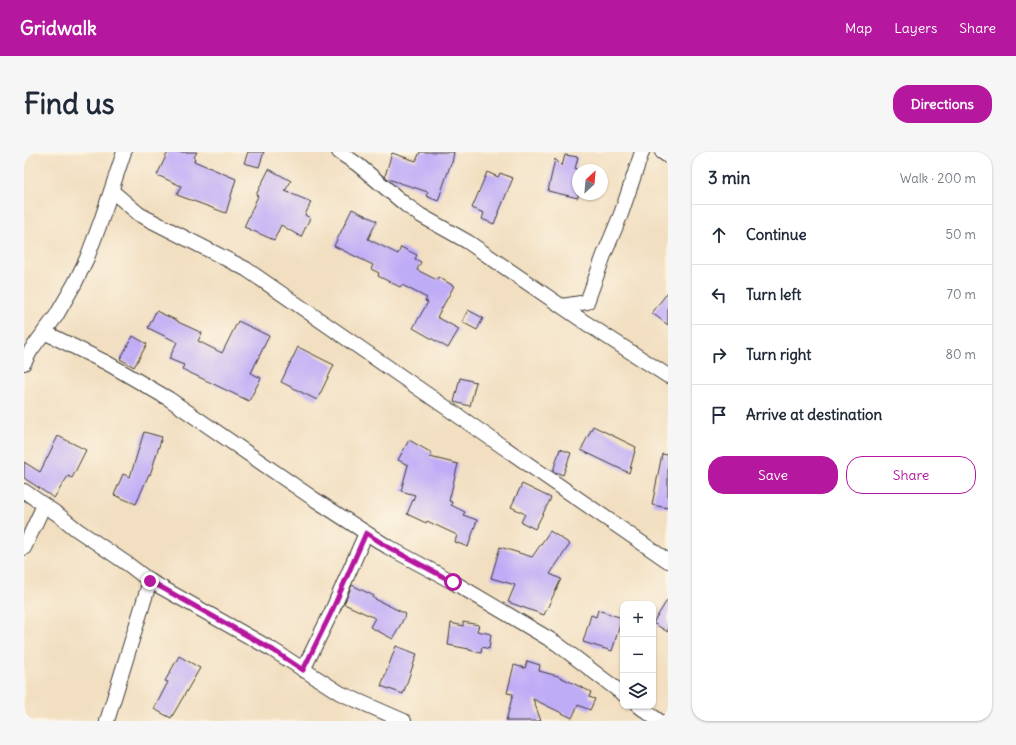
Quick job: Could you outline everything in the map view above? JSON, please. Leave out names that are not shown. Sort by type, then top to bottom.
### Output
[{"type":"street","points":[[24,363],[31,350],[56,316],[75,283],[87,258],[112,192],[124,152]]},
{"type":"street","points":[[339,152],[357,164],[415,212],[468,242],[668,376]]},
{"type":"street","points":[[562,306],[587,302],[621,214],[642,152]]},
{"type":"street","points":[[662,152],[668,156]]},
{"type":"street","points":[[112,192],[139,214],[246,269],[668,561]]},
{"type":"street","points":[[44,332],[107,363],[169,399],[314,499],[388,547],[453,582],[556,643],[620,692]]},
{"type":"street","points":[[24,491],[150,581],[267,646],[340,693],[404,721]]},
{"type":"street","points":[[24,548],[44,505]]},
{"type":"street","points":[[303,670],[331,613],[366,533]]},
{"type":"street","points":[[107,721],[150,581]]},
{"type":"street","points":[[643,709],[659,721]]},
{"type":"building","points":[[168,152],[197,152],[194,157],[194,161],[236,179],[226,213],[177,195],[181,186],[157,175]]},
{"type":"building","points":[[248,152],[264,152],[259,167],[244,163]]},
{"type":"building","points":[[420,152],[454,152],[452,163],[438,201],[426,196],[428,192],[388,179],[385,176],[392,153],[416,161]]},
{"type":"building","points":[[565,155],[578,157],[576,164],[572,164],[572,197],[548,191],[555,159],[562,166]]},
{"type":"building","points":[[269,169],[291,181],[285,191],[311,202],[305,215],[310,218],[301,237],[281,225],[274,240],[244,227],[258,196],[256,195]]},
{"type":"building","points":[[487,172],[498,177],[500,173],[513,178],[494,224],[482,219],[484,213],[472,208]]},
{"type":"building","points":[[352,209],[377,221],[368,239],[398,254],[401,247],[417,255],[415,259],[421,262],[417,270],[437,280],[438,277],[454,286],[437,317],[459,329],[448,348],[413,328],[428,302],[425,301],[427,298],[402,285],[400,287],[378,276],[379,273],[371,269],[373,265],[334,246]]},
{"type":"building","points":[[668,292],[668,325],[652,313]]},
{"type":"building","points":[[468,310],[483,318],[477,330],[462,322]]},
{"type":"building","points":[[156,311],[202,333],[198,341],[222,353],[238,321],[269,336],[251,373],[261,378],[249,401],[182,369],[184,365],[169,359],[177,342],[148,328]]},
{"type":"building","points":[[133,336],[147,344],[134,367],[120,359]]},
{"type":"building","points":[[298,347],[334,365],[317,400],[281,382]]},
{"type":"building","points":[[460,378],[476,382],[470,406],[454,402]]},
{"type":"building","points":[[593,426],[636,447],[629,473],[581,450]]},
{"type":"building","points":[[144,432],[162,437],[150,475],[149,474],[136,504],[114,495],[123,474],[130,477]]},
{"type":"building","points":[[58,436],[86,450],[72,478],[68,476],[54,498],[24,478],[24,462],[40,472]]},
{"type":"building","points":[[409,440],[432,453],[430,457],[458,464],[449,501],[452,502],[451,505],[465,512],[463,515],[477,520],[468,547],[455,542],[457,535],[427,521],[426,523],[407,514],[415,495],[401,491],[408,465],[398,460]]},
{"type":"building","points":[[560,449],[571,453],[563,475],[553,471]]},
{"type":"building","points":[[662,454],[668,455],[668,508],[652,505]]},
{"type":"building","points":[[522,484],[551,498],[535,529],[521,522],[525,514],[511,507]]},
{"type":"building","points":[[550,531],[570,544],[550,574],[561,579],[544,615],[508,602],[515,585],[491,578],[500,547],[532,557]]},
{"type":"building","points":[[352,585],[374,596],[373,598],[406,614],[393,639],[370,627],[375,618],[344,604]]},
{"type":"building","points":[[668,599],[668,632],[656,625],[656,618]]},
{"type":"building","points":[[598,610],[620,617],[620,625],[612,651],[583,642],[591,615],[596,617]]},
{"type":"building","points":[[463,622],[479,625],[477,631],[491,634],[489,649],[482,647],[481,653],[448,645],[451,623],[463,626]]},
{"type":"building","points":[[396,646],[417,654],[403,694],[381,686]]},
{"type":"building","points":[[179,656],[200,668],[171,718],[154,709],[168,682],[165,681]]},
{"type":"building","points":[[527,661],[540,665],[539,671],[558,676],[591,692],[589,697],[595,699],[590,710],[578,705],[572,718],[533,699],[541,721],[506,721],[513,694],[507,693],[514,665],[525,668]]},
{"type":"route","points":[[150,581],[273,650],[303,670],[331,613],[366,533],[388,547],[453,582]]}]
